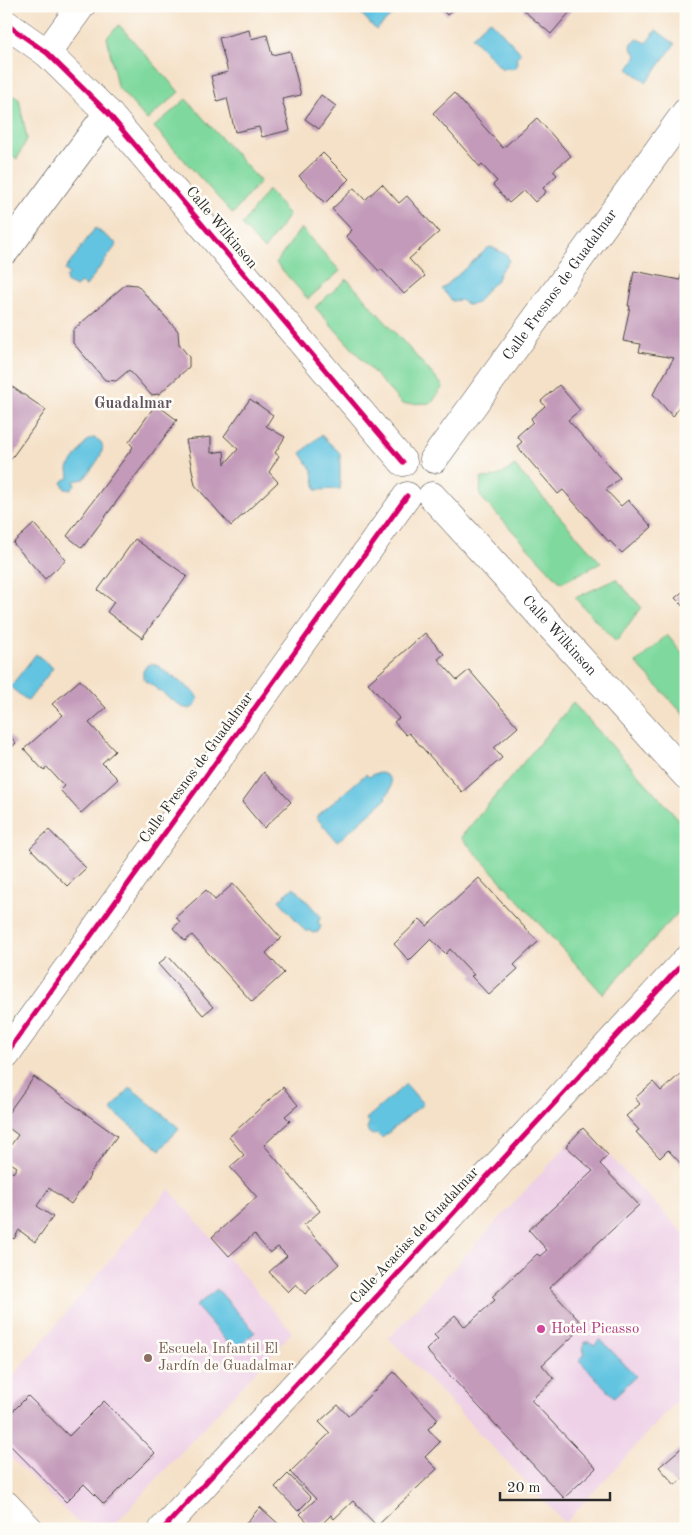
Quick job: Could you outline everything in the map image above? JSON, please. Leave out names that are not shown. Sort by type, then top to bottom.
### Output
[{"type":"street","points":[[47,53],[81,6]]},
{"type":"street","name":"Calle Wilkinson","points":[[6,24],[47,53],[108,113],[402,462]]},
{"type":"street","name":"Calle Fresnos de Guadalmar","points":[[434,459],[686,112]]},
{"type":"street","points":[[6,250],[108,113]]},
{"type":"street","points":[[418,454],[427,455],[434,459],[440,466],[443,474],[438,490],[419,496],[400,489],[397,480],[398,470],[402,462],[410,456],[418,454]]},
{"type":"street","name":"Calle Wilkinson","points":[[419,496],[686,775]]},
{"type":"street","name":"Calle Fresnos de Guadalmar","points":[[6,1054],[419,496]]},
{"type":"street","name":"Calle Acacias de Guadalmar","points":[[163,1529],[686,960]]},
{"type":"street","points":[[6,1505],[29,1529]]},
{"type":"shaded area","name":"Hotel Picasso","points":[[583,1128],[686,1236],[686,1391],[565,1523],[389,1338]]},
{"type":"shaded area","name":"Escuela Infantil El Jardín de Guadalmar","points":[[169,1189],[292,1332],[115,1524],[77,1522],[6,1453],[6,1385]]},
{"type":"green space","points":[[119,25],[179,92],[147,120],[117,86],[107,37]]},
{"type":"green space","points":[[6,91],[19,99],[27,139],[17,159],[6,151]]},
{"type":"green space","points":[[186,99],[260,181],[233,214],[154,127]]},
{"type":"green space","points":[[268,190],[289,215],[264,250],[242,225]]},
{"type":"green space","points":[[301,228],[340,271],[308,299],[276,263]]},
{"type":"green space","points":[[347,279],[443,386],[432,403],[402,404],[315,307]]},
{"type":"green space","points":[[514,465],[601,563],[561,583],[480,496],[481,478],[499,475]]},
{"type":"green space","points":[[616,579],[641,607],[616,642],[575,598]]},
{"type":"green space","points":[[667,635],[686,657],[686,717],[636,663]]},
{"type":"green space","points":[[573,703],[686,827],[686,904],[603,994],[461,837]]},
{"type":"water","points":[[363,6],[402,6],[376,30],[358,10]]},
{"type":"water","points":[[490,20],[521,53],[516,58],[518,64],[515,68],[510,69],[506,67],[503,70],[472,37]]},
{"type":"water","points":[[656,30],[675,44],[647,82],[628,69],[637,56],[631,48],[632,43],[638,39],[647,43]]},
{"type":"water","points":[[95,228],[117,244],[86,286],[81,283],[76,287],[67,283],[66,277],[69,274],[65,270]]},
{"type":"water","points":[[491,247],[507,255],[509,261],[500,272],[496,282],[488,288],[477,303],[469,305],[460,300],[452,301],[442,289]]},
{"type":"water","points":[[321,435],[340,453],[340,489],[316,490],[313,472],[301,453]]},
{"type":"water","points":[[93,438],[100,441],[102,445],[100,457],[84,479],[74,481],[75,485],[71,490],[65,489],[62,483],[69,478],[68,468],[88,440]]},
{"type":"water","points":[[36,654],[53,668],[28,701],[10,687]]},
{"type":"water","points":[[147,665],[157,665],[194,692],[198,699],[196,705],[190,709],[182,707],[146,681],[143,677],[143,671]]},
{"type":"water","points":[[381,773],[390,779],[391,783],[387,798],[337,842],[316,817],[366,774],[369,777]]},
{"type":"water","points":[[294,887],[322,918],[318,921],[321,927],[318,932],[313,933],[309,930],[306,932],[279,900]]},
{"type":"water","points":[[406,1084],[423,1104],[382,1138],[377,1133],[373,1135],[369,1133],[367,1129],[369,1123],[366,1119]]},
{"type":"water","points":[[130,1087],[179,1128],[160,1150],[111,1110]]},
{"type":"water","points":[[217,1289],[255,1332],[234,1350],[196,1306]]},
{"type":"water","points":[[600,1339],[636,1376],[614,1397],[579,1360],[585,1354],[582,1348],[585,1342],[595,1345]]},
{"type":"building","points":[[439,6],[458,6],[447,15]]},
{"type":"building","points":[[526,6],[575,6],[551,34],[523,10]]},
{"type":"building","points":[[249,30],[251,39],[267,35],[272,55],[290,51],[301,95],[282,99],[290,130],[262,137],[259,127],[235,132],[227,98],[217,101],[211,76],[228,72],[219,38]]},
{"type":"building","points":[[454,93],[503,148],[537,118],[571,156],[553,171],[557,175],[543,188],[546,192],[535,202],[524,190],[509,203],[493,185],[497,181],[482,165],[480,167],[433,113]]},
{"type":"building","points":[[321,95],[336,106],[319,129],[305,119]]},
{"type":"building","points":[[323,153],[349,179],[325,203],[299,176]]},
{"type":"building","points":[[382,184],[399,203],[407,196],[439,232],[409,259],[425,276],[404,294],[346,236],[352,230],[332,209],[354,188],[365,200]]},
{"type":"building","points":[[634,271],[680,280],[682,272],[686,273],[686,394],[673,417],[653,394],[674,358],[639,352],[641,344],[623,341]]},
{"type":"building","points":[[126,284],[137,285],[178,331],[179,344],[189,357],[189,367],[159,394],[151,395],[129,370],[116,381],[105,380],[73,343],[73,330]]},
{"type":"building","points":[[8,384],[46,410],[6,466],[6,387]]},
{"type":"building","points":[[559,385],[580,410],[568,420],[620,478],[606,490],[621,506],[628,500],[652,527],[622,553],[609,542],[563,490],[558,494],[517,446],[522,442],[517,436],[533,422],[531,418],[545,406],[541,401]]},
{"type":"building","points":[[250,399],[273,415],[266,426],[285,437],[275,453],[279,456],[269,472],[278,482],[231,526],[195,485],[186,440],[211,437],[211,453],[224,451],[225,464],[238,449],[224,436]]},
{"type":"building","points":[[156,404],[177,420],[82,548],[67,536],[133,447],[129,442]]},
{"type":"building","points":[[34,524],[66,560],[45,579],[13,543]]},
{"type":"building","points":[[135,539],[187,576],[142,638],[107,612],[114,602],[98,590]]},
{"type":"building","points":[[686,589],[686,609],[675,598]]},
{"type":"building","points":[[425,633],[444,654],[438,659],[457,680],[469,670],[518,727],[494,748],[502,758],[462,792],[409,733],[406,735],[394,722],[399,718],[368,683]]},
{"type":"building","points":[[80,680],[106,708],[89,723],[115,751],[102,763],[118,779],[81,813],[60,790],[64,786],[47,767],[44,771],[24,749],[63,715],[52,704]]},
{"type":"building","points":[[6,732],[16,743],[6,753]]},
{"type":"building","points":[[264,772],[291,802],[264,828],[242,802]]},
{"type":"building","points":[[49,830],[86,868],[67,886],[30,848]]},
{"type":"building","points":[[479,878],[538,942],[514,965],[518,969],[489,995],[450,949],[446,954],[431,939],[409,961],[394,944],[420,919],[427,926]]},
{"type":"building","points":[[233,884],[281,938],[266,953],[284,973],[252,1002],[192,935],[185,941],[173,928],[180,922],[176,917],[206,890],[215,900]]},
{"type":"building","points":[[168,956],[213,1007],[203,1015],[158,964]]},
{"type":"building","points":[[686,1069],[686,1169],[668,1150],[660,1158],[636,1132],[639,1130],[626,1116],[640,1104],[635,1098],[653,1082],[661,1091]]},
{"type":"building","points":[[34,1077],[117,1136],[71,1204],[49,1188],[37,1206],[53,1217],[35,1242],[19,1230],[14,1239],[6,1234],[6,1167],[13,1173],[17,1167],[6,1160],[6,1152],[18,1135],[6,1126],[6,1116]]},
{"type":"building","points":[[283,1087],[298,1105],[285,1116],[290,1121],[264,1145],[320,1211],[304,1225],[339,1264],[305,1294],[296,1284],[288,1292],[269,1272],[287,1256],[278,1247],[270,1253],[254,1234],[229,1256],[212,1237],[257,1197],[230,1167],[244,1155],[229,1137]]},
{"type":"building","points":[[583,1128],[608,1155],[600,1164],[639,1205],[549,1288],[584,1326],[542,1365],[554,1379],[531,1400],[596,1468],[564,1498],[426,1350],[438,1339],[434,1335],[455,1315],[465,1327],[495,1300],[492,1297],[537,1254],[540,1256],[547,1250],[529,1230],[593,1171],[566,1146]]},
{"type":"building","points":[[394,1372],[438,1419],[428,1429],[440,1442],[425,1457],[437,1469],[377,1526],[353,1501],[334,1519],[331,1515],[317,1529],[314,1529],[300,1514],[316,1499],[290,1472],[330,1433],[319,1422],[338,1405],[348,1416]]},
{"type":"building","points":[[28,1396],[69,1436],[104,1401],[155,1453],[104,1504],[84,1484],[66,1502],[6,1441],[6,1418]]},
{"type":"building","points":[[686,1444],[686,1476],[675,1485],[659,1467]]},
{"type":"building","points":[[288,1474],[311,1498],[298,1511],[275,1487]]},
{"type":"building","points":[[260,1507],[284,1529],[241,1529]]},
{"type":"cycle path","points":[[6,24],[47,53],[108,113],[403,462]]},
{"type":"cycle path","points":[[6,1054],[407,496]]},
{"type":"cycle path","points":[[163,1529],[686,960]]},
{"type":"place","name":"Hotel Picasso","points":[[541,1329]]},
{"type":"place","name":"Escuela Infantil El Jardín de Guadalmar","points":[[148,1358]]},
{"type":"district","name":"Guadalmar","points":[[133,404]]}]
